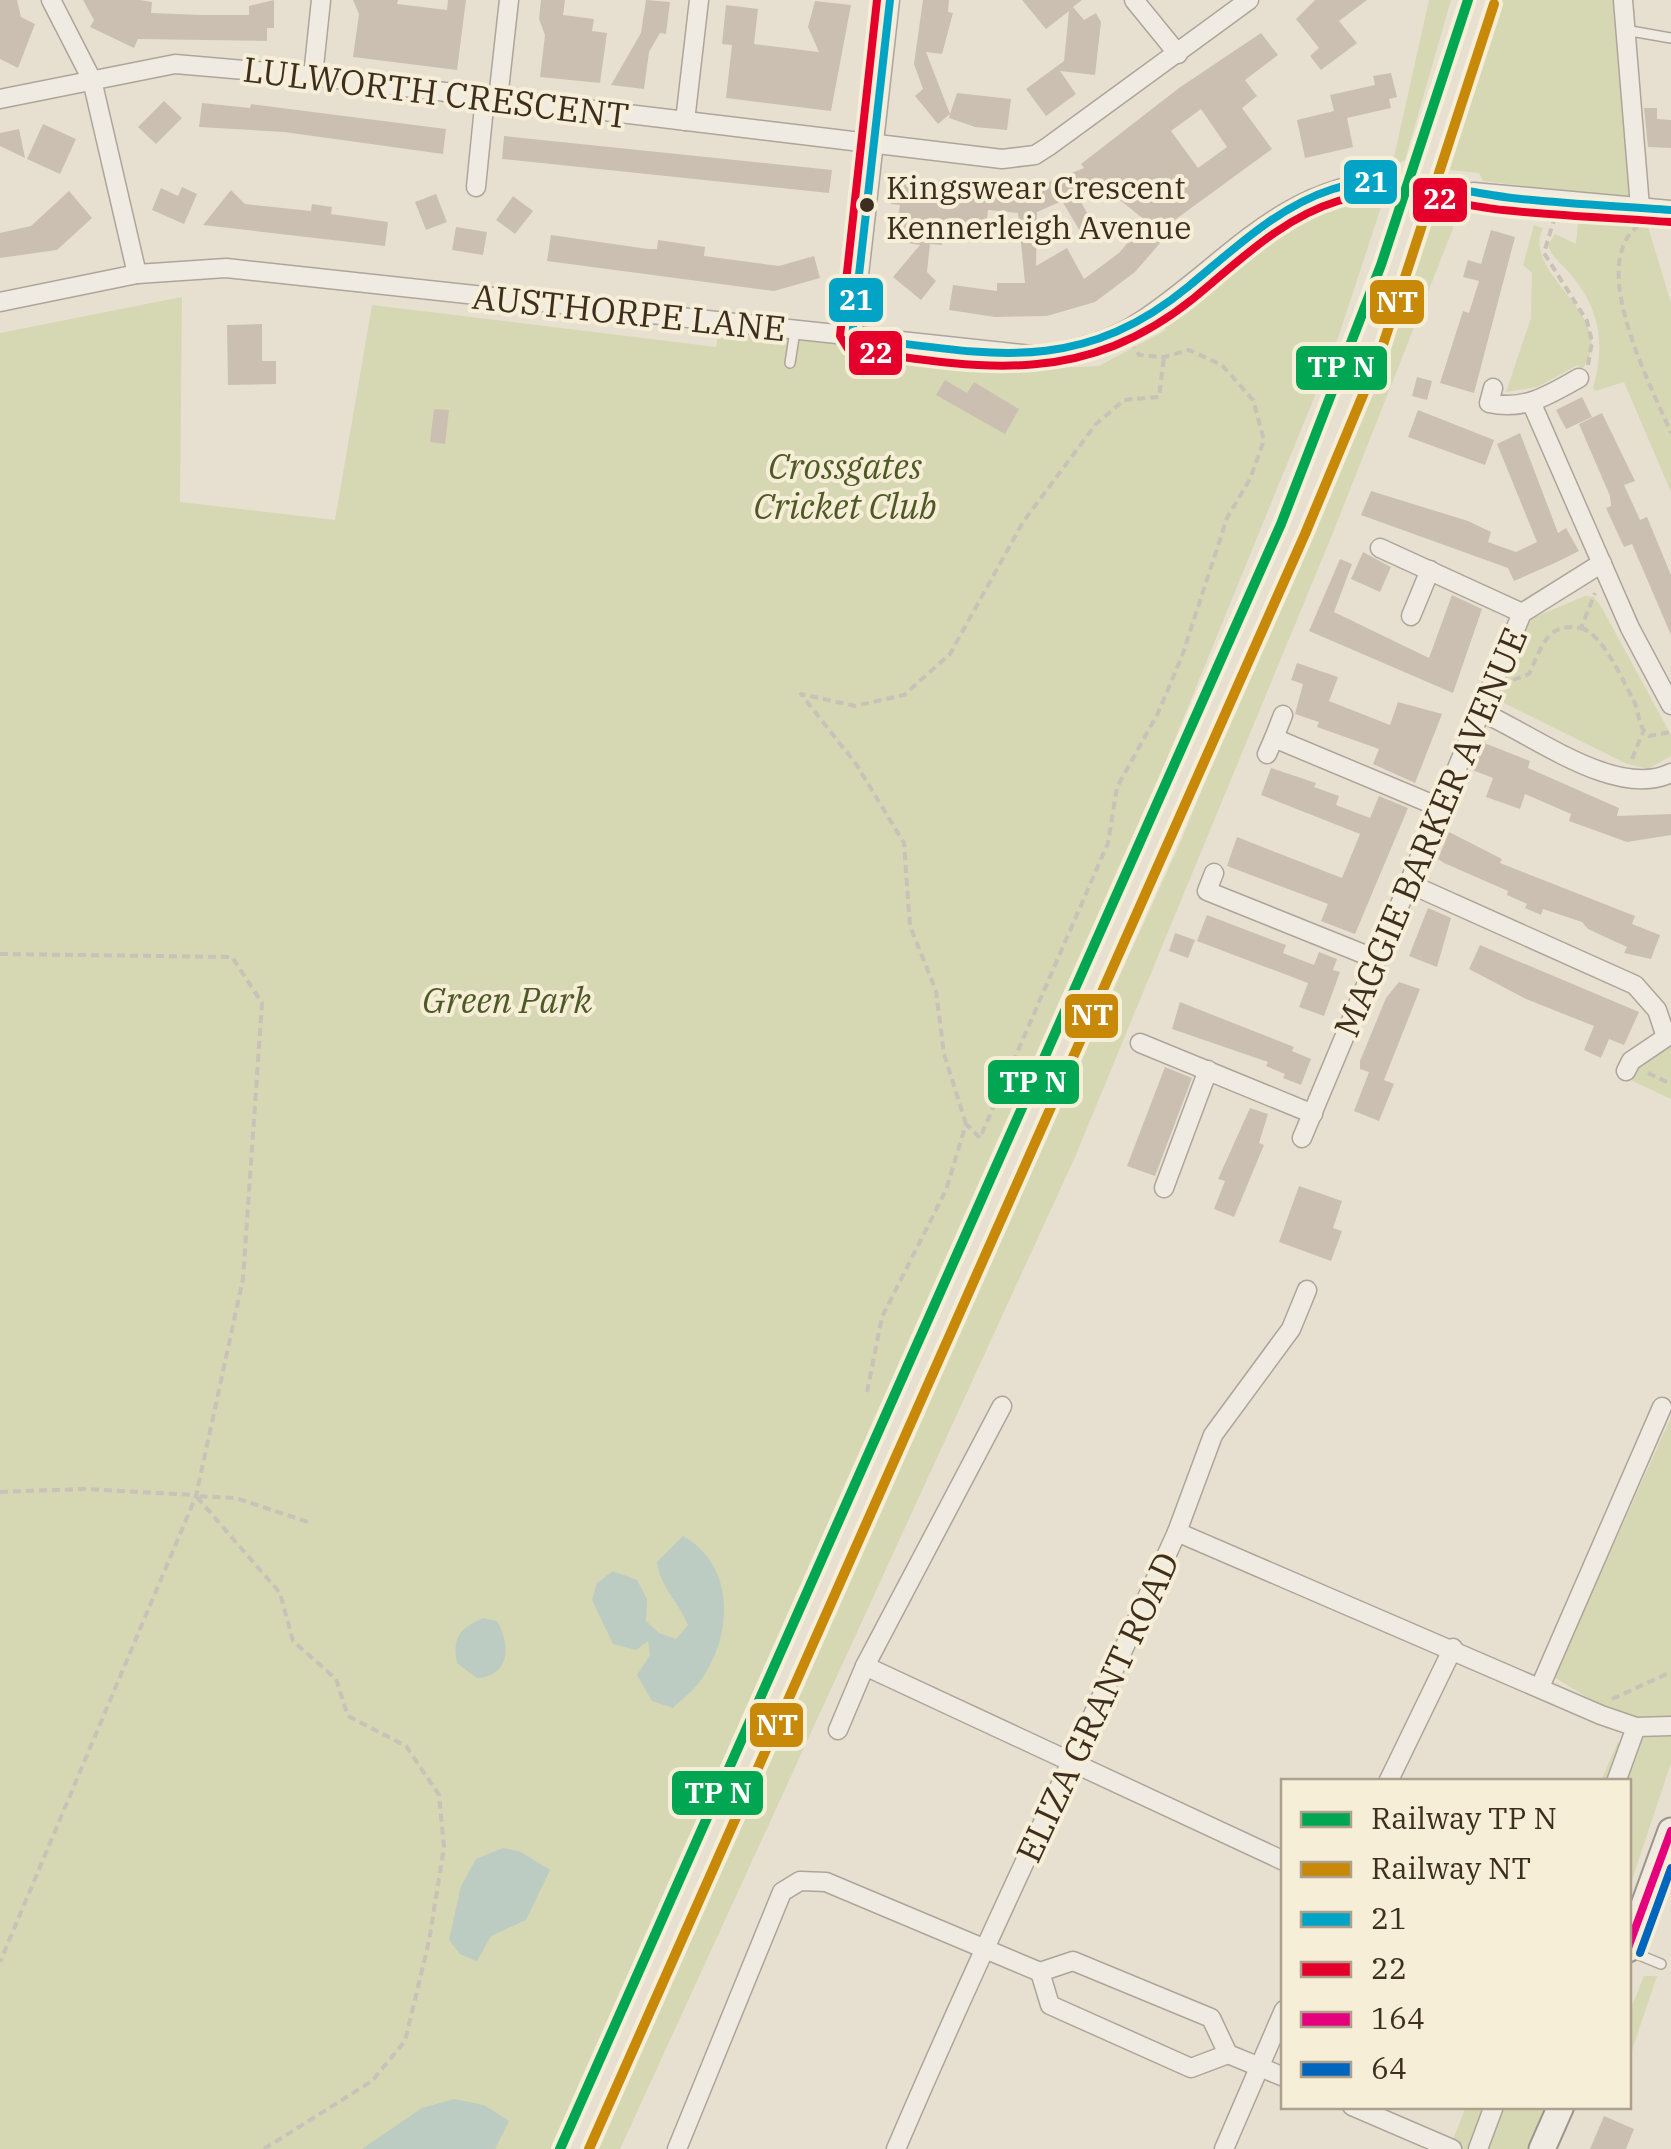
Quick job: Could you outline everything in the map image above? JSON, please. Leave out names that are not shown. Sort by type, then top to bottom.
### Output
[{"type":"street","points":[[51,0],[92,80],[137,274]]},
{"type":"street","points":[[313,76],[321,0]]},
{"type":"street","points":[[476,187],[509,0]]},
{"type":"street","points":[[686,121],[699,0]]},
{"type":"street","points":[[852,337],[890,0]]},
{"type":"street","points":[[1134,0],[1178,54]]},
{"type":"street","name":"LULWORTH CRESCENT","points":[[0,99],[174,64],[313,76],[1002,159],[1035,154],[1249,0]]},
{"type":"street","points":[[1622,0],[1633,206]]},
{"type":"street","name":"AUSTHORPE LANE","points":[[0,302],[137,274],[226,268],[1040,356],[1089,347],[1124,330],[1288,208],[1332,190],[1390,179]]},
{"type":"street","points":[[1471,198],[1668,209]]},
{"type":"street","points":[[1493,388],[1488,403],[1506,407],[1532,404],[1579,378]]},
{"type":"street","points":[[1532,404],[1602,564],[1671,705]]},
{"type":"street","points":[[1380,548],[1522,613]]},
{"type":"street","name":"MAGGIE BARKER AVENUE","points":[[1302,1138],[1522,613],[1602,564]]},
{"type":"street","points":[[1411,616],[1430,570]]},
{"type":"street","points":[[1479,711],[1596,770],[1625,779],[1655,781],[1671,773]]},
{"type":"street","points":[[1284,715],[1271,746],[1439,807]]},
{"type":"street","points":[[1410,884],[1635,985],[1657,1010],[1669,1036],[1629,1066]]},
{"type":"street","points":[[1207,891],[1376,960]]},
{"type":"street","points":[[1140,1043],[1313,1114]]},
{"type":"street","points":[[1164,1188],[1208,1070]]},
{"type":"street","points":[[1178,1532],[1213,1435],[1291,1330],[1307,1290]]},
{"type":"street","points":[[838,1730],[865,1666],[1002,1406]]},
{"type":"street","points":[[1540,1688],[1662,1407]]},
{"type":"street","name":"ELIZA GRANT ROAD","points":[[898,2148],[983,1947],[1075,1762],[1178,1532],[1600,1715],[1636,1727],[1671,1726]]},
{"type":"street","points":[[1389,1779],[1453,1648]]},
{"type":"street","points":[[865,1666],[1281,1860]]},
{"type":"street","points":[[1617,1779],[1636,1727]]},
{"type":"street","points":[[1631,1942],[1671,1831]]},
{"type":"street","points":[[677,2149],[782,1892],[800,1881],[826,1882],[1040,1972],[1072,1962],[1212,2018],[1228,2054],[1281,2076]]},
{"type":"street","points":[[1040,1972],[1050,2006],[1191,2068],[1228,2054]]},
{"type":"street","points":[[1224,2149],[1281,2017]]},
{"type":"street","points":[[1359,2109],[1452,2149]]},
{"type":"street","points":[[1478,2149],[1493,2109]]},
{"type":"street","points":[[1542,2149],[1559,2109]]},
{"type":"lane","points":[[1622,29],[1671,38]]},
{"type":"lane","points":[[790,363],[795,331]]},
{"type":"lane","points":[[1631,1951],[1662,1964]]},
{"type":"path","points":[[1435,200],[1471,198]]},
{"type":"path","points":[[1560,202],[1544,253],[1587,321],[1590,361],[1579,378]]},
{"type":"path","points":[[1668,209],[1634,229],[1621,244],[1616,275],[1636,348],[1671,433]]},
{"type":"path","points":[[1124,330],[1139,355],[1164,356],[1190,350],[1222,365],[1253,400],[1264,440],[1250,479],[1227,518],[1170,684],[1117,787],[1108,842],[980,1138],[966,1124],[944,1054],[936,991],[910,926],[904,843],[856,764],[801,694],[855,706],[904,695],[950,654],[1022,522],[1096,424],[1124,400],[1160,396],[1164,356]]},
{"type":"path","points":[[1581,628],[1602,564]]},
{"type":"path","points":[[1494,675],[1521,680],[1529,674],[1546,636],[1566,626],[1594,635],[1634,701],[1643,732],[1625,779]]},
{"type":"path","points":[[1643,732],[1652,736],[1671,732]]},
{"type":"path","points":[[0,954],[232,956],[262,1003],[243,1280],[196,1496],[0,1962]]},
{"type":"path","points":[[1629,1066],[1671,1084]]},
{"type":"path","points":[[866,1392],[882,1317],[946,1190],[966,1124]]},
{"type":"path","points":[[0,1492],[84,1490],[236,1498],[308,1522]]},
{"type":"path","points":[[196,1496],[280,1592],[293,1641],[336,1679],[348,1716],[406,1746],[439,1795],[444,1847],[406,2041],[372,2082],[264,2149]]},
{"type":"path","points":[[1600,1715],[1618,1694],[1671,1672]]},
{"type":"green space","points":[[1429,0],[1451,0],[1405,160],[1392,166]]},
{"type":"green space","points":[[1492,0],[1615,0],[1636,200],[1483,181],[1479,173],[1440,169]]},
{"type":"green space","name":"Green Park","points":[[1384,198],[1336,344],[1148,805],[551,2149],[0,2149],[0,333],[182,297],[180,502],[335,520],[372,305],[716,347],[720,323],[1014,353],[1012,370],[1099,366],[1166,330],[1163,325],[1255,248],[1287,227],[1321,212]]},
{"type":"green space","points":[[1579,212],[1645,217],[1671,303],[1671,492],[1624,382],[1595,391],[1593,388],[1599,358],[1595,316],[1582,289],[1548,245],[1555,234],[1576,244]]},
{"type":"green space","points":[[1426,213],[1458,216],[1332,535],[1075,1157],[620,2149],[596,2149],[832,1608],[1181,841],[1375,363]]},
{"type":"green space","points":[[1534,225],[1543,228],[1540,246],[1545,263],[1582,315],[1590,333],[1591,351],[1581,370],[1578,365],[1537,387],[1506,392],[1531,318],[1532,273],[1523,265]]},
{"type":"green space","points":[[1585,596],[1594,597],[1602,608],[1671,735],[1671,756],[1648,769],[1627,764],[1496,699],[1530,619]]},
{"type":"green space","points":[[1671,1035],[1671,1099],[1624,1077]]},
{"type":"green space","points":[[1671,1417],[1671,1763],[1631,1883],[1631,1779],[1602,1779],[1617,1744],[1636,1727],[1554,1677]]},
{"type":"green space","points":[[1644,1976],[1657,1976],[1631,2053],[1631,2008]]},
{"type":"green space","points":[[1465,2109],[1545,2109],[1527,2149],[1449,2149]]},
{"type":"shaded area","points":[[683,1536],[712,1564],[720,1582],[724,1622],[712,1662],[698,1684],[673,1708],[652,1701],[637,1675],[650,1655],[648,1641],[636,1650],[613,1644],[592,1600],[597,1583],[613,1571],[637,1580],[647,1599],[646,1621],[659,1633],[676,1639],[688,1625],[662,1579],[657,1562]]},
{"type":"shaded area","points":[[483,1618],[497,1621],[506,1649],[496,1672],[477,1678],[457,1663],[456,1646],[463,1630]]},
{"type":"shaded area","points":[[503,1848],[521,1852],[550,1870],[526,1920],[491,1936],[477,1961],[460,1954],[449,1940],[461,1886],[476,1859]]},
{"type":"shaded area","points":[[454,2099],[484,2105],[509,2121],[495,2149],[362,2149],[422,2108]]},
{"type":"building","points":[[0,0],[17,0],[21,17],[35,24],[18,68],[0,59]]},
{"type":"building","points":[[83,0],[152,2],[151,13],[249,15],[249,6],[274,0],[274,28],[267,28],[267,41],[138,39],[134,48],[90,27],[94,20]]},
{"type":"building","points":[[353,0],[398,0],[397,4],[447,10],[448,0],[466,0],[457,70],[353,57],[359,14]]},
{"type":"building","points":[[541,0],[565,0],[563,15],[594,19],[592,31],[607,33],[600,83],[540,77],[545,35],[539,19]]},
{"type":"building","points":[[646,0],[670,2],[666,34],[660,33],[649,52],[644,89],[611,85],[641,33]]},
{"type":"building","points":[[923,0],[949,0],[948,12],[953,13],[942,54],[926,52],[950,114],[938,124],[915,96],[923,89],[914,64]]},
{"type":"building","points":[[1022,0],[1082,0],[1073,7],[1084,20],[1096,13],[1101,22],[1095,75],[1060,71],[1076,94],[1046,116],[1026,89],[1064,61],[1069,11],[1046,29]]},
{"type":"building","points":[[1315,0],[1367,0],[1339,21],[1357,43],[1321,70],[1310,56],[1319,48],[1296,19]]},
{"type":"building","points":[[815,1],[851,5],[831,111],[726,98],[732,45],[722,44],[726,5],[758,9],[754,44],[819,52],[808,27]]},
{"type":"building","points":[[1261,33],[1278,55],[1245,80],[1257,96],[1242,108],[1272,149],[1161,230],[1167,235],[1135,272],[1095,302],[1047,316],[995,317],[949,310],[953,285],[997,291],[997,283],[1025,283],[1018,213],[988,210],[985,238],[943,233],[942,245],[930,244],[927,272],[936,281],[921,300],[893,277],[920,245],[894,241],[900,205],[891,204],[893,183],[1026,192],[1084,168],[1081,164],[1179,88]],"holes":[[[1201,109],[1227,147],[1198,168],[1171,131]],[[1102,178],[1116,197],[1146,221],[1119,253],[1084,279],[1067,248],[1036,266],[1037,212],[1062,201],[1080,231],[1093,223],[1078,197]]]},
{"type":"building","points":[[1391,73],[1397,97],[1389,99],[1391,108],[1347,118],[1353,147],[1305,158],[1297,120],[1334,111],[1330,95],[1375,85],[1373,76]]},
{"type":"building","points":[[957,93],[1011,99],[1007,130],[975,127],[949,118]]},
{"type":"building","points":[[164,101],[182,118],[156,144],[138,127]]},
{"type":"building","points":[[202,103],[250,108],[251,104],[446,129],[443,154],[284,132],[199,127]]},
{"type":"building","points":[[1644,108],[1657,108],[1657,119],[1671,120],[1671,148],[1648,147]]},
{"type":"building","points":[[43,124],[76,139],[60,174],[27,159]]},
{"type":"building","points":[[19,129],[25,158],[0,146],[0,133]]},
{"type":"building","points":[[504,136],[832,170],[829,193],[502,159]]},
{"type":"building","points":[[182,187],[197,194],[184,224],[152,210],[161,188],[178,196]]},
{"type":"building","points":[[231,190],[245,204],[311,211],[312,204],[332,207],[331,214],[388,222],[385,246],[203,225]]},
{"type":"building","points":[[69,191],[92,218],[57,250],[0,258],[0,233],[31,226]]},
{"type":"building","points":[[436,194],[447,222],[426,230],[415,202]]},
{"type":"building","points":[[513,196],[533,211],[515,234],[496,220]]},
{"type":"building","points":[[456,227],[487,232],[483,255],[452,250]]},
{"type":"building","points":[[1491,230],[1515,237],[1474,393],[1440,383],[1463,311],[1469,313],[1479,281],[1463,277],[1468,260],[1481,264]]},
{"type":"building","points":[[551,235],[648,249],[657,249],[658,240],[705,247],[704,256],[779,266],[814,256],[820,278],[774,291],[547,261]]},
{"type":"building","points":[[262,324],[262,361],[276,361],[276,384],[228,385],[227,325]]},
{"type":"building","points":[[1417,377],[1432,381],[1427,400],[1412,396]]},
{"type":"building","points":[[945,380],[967,393],[974,382],[1019,409],[1005,434],[936,395]]},
{"type":"building","points":[[1582,397],[1592,417],[1566,429],[1556,410]]},
{"type":"building","points":[[434,409],[449,410],[445,444],[430,442]]},
{"type":"building","points":[[1418,410],[1494,440],[1485,465],[1408,437]]},
{"type":"building","points":[[1602,413],[1635,481],[1624,485],[1640,520],[1647,517],[1671,575],[1671,635],[1632,544],[1624,547],[1606,508],[1611,506],[1610,496],[1579,424]]},
{"type":"building","points":[[1520,433],[1558,533],[1566,528],[1579,551],[1514,581],[1508,568],[1361,515],[1371,491],[1468,521],[1491,532],[1488,542],[1516,552],[1537,542],[1497,444]]},
{"type":"building","points":[[1363,552],[1391,567],[1380,592],[1351,579]]},
{"type":"building","points":[[1340,559],[1352,564],[1334,612],[1429,658],[1452,595],[1482,609],[1453,693],[1309,631]]},
{"type":"building","points":[[1297,663],[1338,677],[1329,701],[1390,725],[1398,702],[1442,714],[1415,783],[1373,764],[1379,749],[1317,727],[1319,722],[1295,714],[1303,684],[1291,680]]},
{"type":"building","points":[[1482,742],[1530,761],[1528,768],[1619,808],[1617,816],[1671,814],[1671,835],[1627,842],[1569,821],[1571,814],[1525,794],[1520,809],[1486,797],[1493,778],[1470,769]]},
{"type":"building","points":[[1271,768],[1316,783],[1314,787],[1339,796],[1336,805],[1370,818],[1379,796],[1408,808],[1355,934],[1321,921],[1328,904],[1227,866],[1237,837],[1342,878],[1360,834],[1261,795]]},
{"type":"building","points":[[1449,832],[1502,859],[1500,863],[1635,916],[1632,924],[1660,935],[1651,959],[1624,953],[1627,947],[1588,929],[1582,922],[1543,909],[1541,915],[1525,908],[1527,904],[1507,895],[1508,891],[1444,863],[1438,859]]},
{"type":"building","points":[[1428,908],[1451,918],[1437,967],[1409,956]]},
{"type":"building","points":[[1207,915],[1286,945],[1283,953],[1314,965],[1319,952],[1337,959],[1333,970],[1340,972],[1324,1016],[1299,1007],[1308,983],[1197,941]]},
{"type":"building","points":[[1175,933],[1195,940],[1188,958],[1169,951]]},
{"type":"building","points":[[1480,945],[1639,1012],[1624,1045],[1609,1039],[1601,1058],[1584,1050],[1594,1026],[1526,999],[1469,969]]},
{"type":"building","points":[[1399,982],[1420,989],[1384,1080],[1394,1084],[1379,1121],[1354,1111],[1369,1072],[1360,1069],[1360,1061],[1386,998]]},
{"type":"building","points":[[1180,1002],[1294,1047],[1292,1051],[1311,1059],[1301,1085],[1283,1078],[1285,1074],[1266,1066],[1268,1062],[1172,1029]]},
{"type":"building","points":[[1165,1067],[1192,1078],[1155,1176],[1127,1166]]},
{"type":"building","points":[[1250,1108],[1268,1114],[1259,1143],[1264,1145],[1234,1217],[1214,1209],[1225,1181],[1218,1179]]},
{"type":"building","points":[[1299,1186],[1342,1201],[1333,1228],[1342,1231],[1331,1261],[1279,1242]]},
{"type":"building","points":[[1604,2116],[1634,2129],[1626,2149],[1590,2149]]},
{"type":"transit line","name":"22","points":[[877,0],[840,336],[848,349],[942,362],[1029,365],[1111,347],[1152,327],[1298,218],[1359,196],[1400,195],[1503,210],[1670,222]]},
{"type":"transit line","name":"21","points":[[890,0],[852,337],[987,352],[1068,347],[1148,316],[1275,218],[1313,197],[1355,184],[1400,182],[1512,198],[1671,210]]},
{"type":"transit line","points":[[560,2149],[1281,524],[1381,265],[1468,0]]},
{"type":"transit line","name":"164","points":[[1631,1940],[1671,1831]]},
{"type":"transit line","name":"64","points":[[1640,1953],[1671,1868]]},
{"type":"rail line","name":"NT","points":[[589,2149],[1305,534],[1380,354],[1494,4]]},
{"type":"place","name":"Kingswear Crescent Kennerleigh Avenue","points":[[867,205]]},
{"type":"park label","name":"Crossgates Cricket Club","points":[[845,486]]}]
